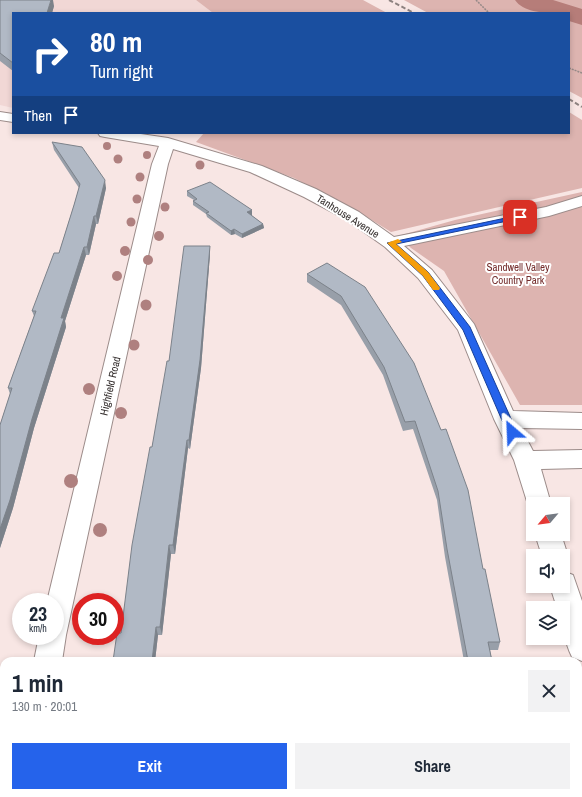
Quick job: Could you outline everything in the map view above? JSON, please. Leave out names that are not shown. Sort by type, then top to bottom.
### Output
[{"type":"street","points":[[0,116],[12,118]]},
{"type":"street","name":"Tanhouse Avenue","points":[[111,134],[168,143],[256,169],[310,193],[353,216],[391,243],[425,274],[467,329],[505,419],[526,460],[537,497]]},
{"type":"street","name":"Highfield Road","points":[[63,593],[160,164],[168,143]]},
{"type":"street","points":[[391,243],[549,211],[582,201]]},
{"type":"street","points":[[505,419],[582,421]]},
{"type":"street","points":[[526,460],[582,459]]},
{"type":"street","points":[[566,593],[581,643]]},
{"type":"street","points":[[49,657],[51,645]]},
{"type":"path","points":[[476,0],[488,12]]},
{"type":"path","points":[[570,68],[582,73]]},
{"type":"shaded area","points":[[0,0],[196,0],[212,12],[12,12],[12,108],[0,105]]},
{"type":"green space","points":[[196,0],[363,0],[385,12],[212,12]]},
{"type":"green space","points":[[404,0],[582,0],[582,98],[570,92],[570,12],[426,12]]},
{"type":"green space","points":[[570,113],[582,120],[582,188],[391,232],[354,209],[294,178],[196,142],[203,134],[570,134]]},
{"type":"green space","name":"Sandwell Valley Country Park","points":[[582,192],[582,405],[520,405],[444,271],[411,248],[398,236],[455,220]]},
{"type":"building","points":[[0,0],[51,0],[47,12],[12,12],[12,62],[0,53]]},
{"type":"building","points":[[52,142],[82,147],[105,180],[96,216],[94,216],[87,247],[84,247],[61,318],[64,318],[32,419],[10,500],[0,529],[0,425],[12,388],[8,388],[36,311],[32,311],[54,253],[59,253],[80,184]]},
{"type":"building","points":[[210,182],[252,210],[247,212],[263,224],[242,234],[234,229],[231,231],[206,213],[209,212],[193,201],[197,199],[187,191]]},
{"type":"building","points":[[184,246],[210,246],[200,360],[189,440],[187,440],[173,545],[169,545],[160,627],[156,627],[152,657],[114,657],[115,645],[124,645],[124,609],[132,545],[150,447],[152,447],[167,361],[169,361]]},
{"type":"building","points":[[327,263],[365,287],[414,363],[441,430],[446,429],[468,490],[483,569],[485,569],[500,642],[488,642],[491,657],[467,657],[447,549],[438,491],[415,421],[405,422],[384,367],[341,296],[307,274]]},
{"type":"waterway","points":[[527,0],[566,12]]},
{"type":"waterway","points":[[570,13],[582,17]]},
{"type":"railway","points":[[389,0],[412,12]]},
{"type":"railway","points":[[570,100],[582,107]]},
{"type":"slow traffic","points":[[398,242],[391,243],[425,274],[436,288]]},
{"type":"route","points":[[512,432],[505,419],[467,329],[425,274],[391,243],[520,217]]}]
